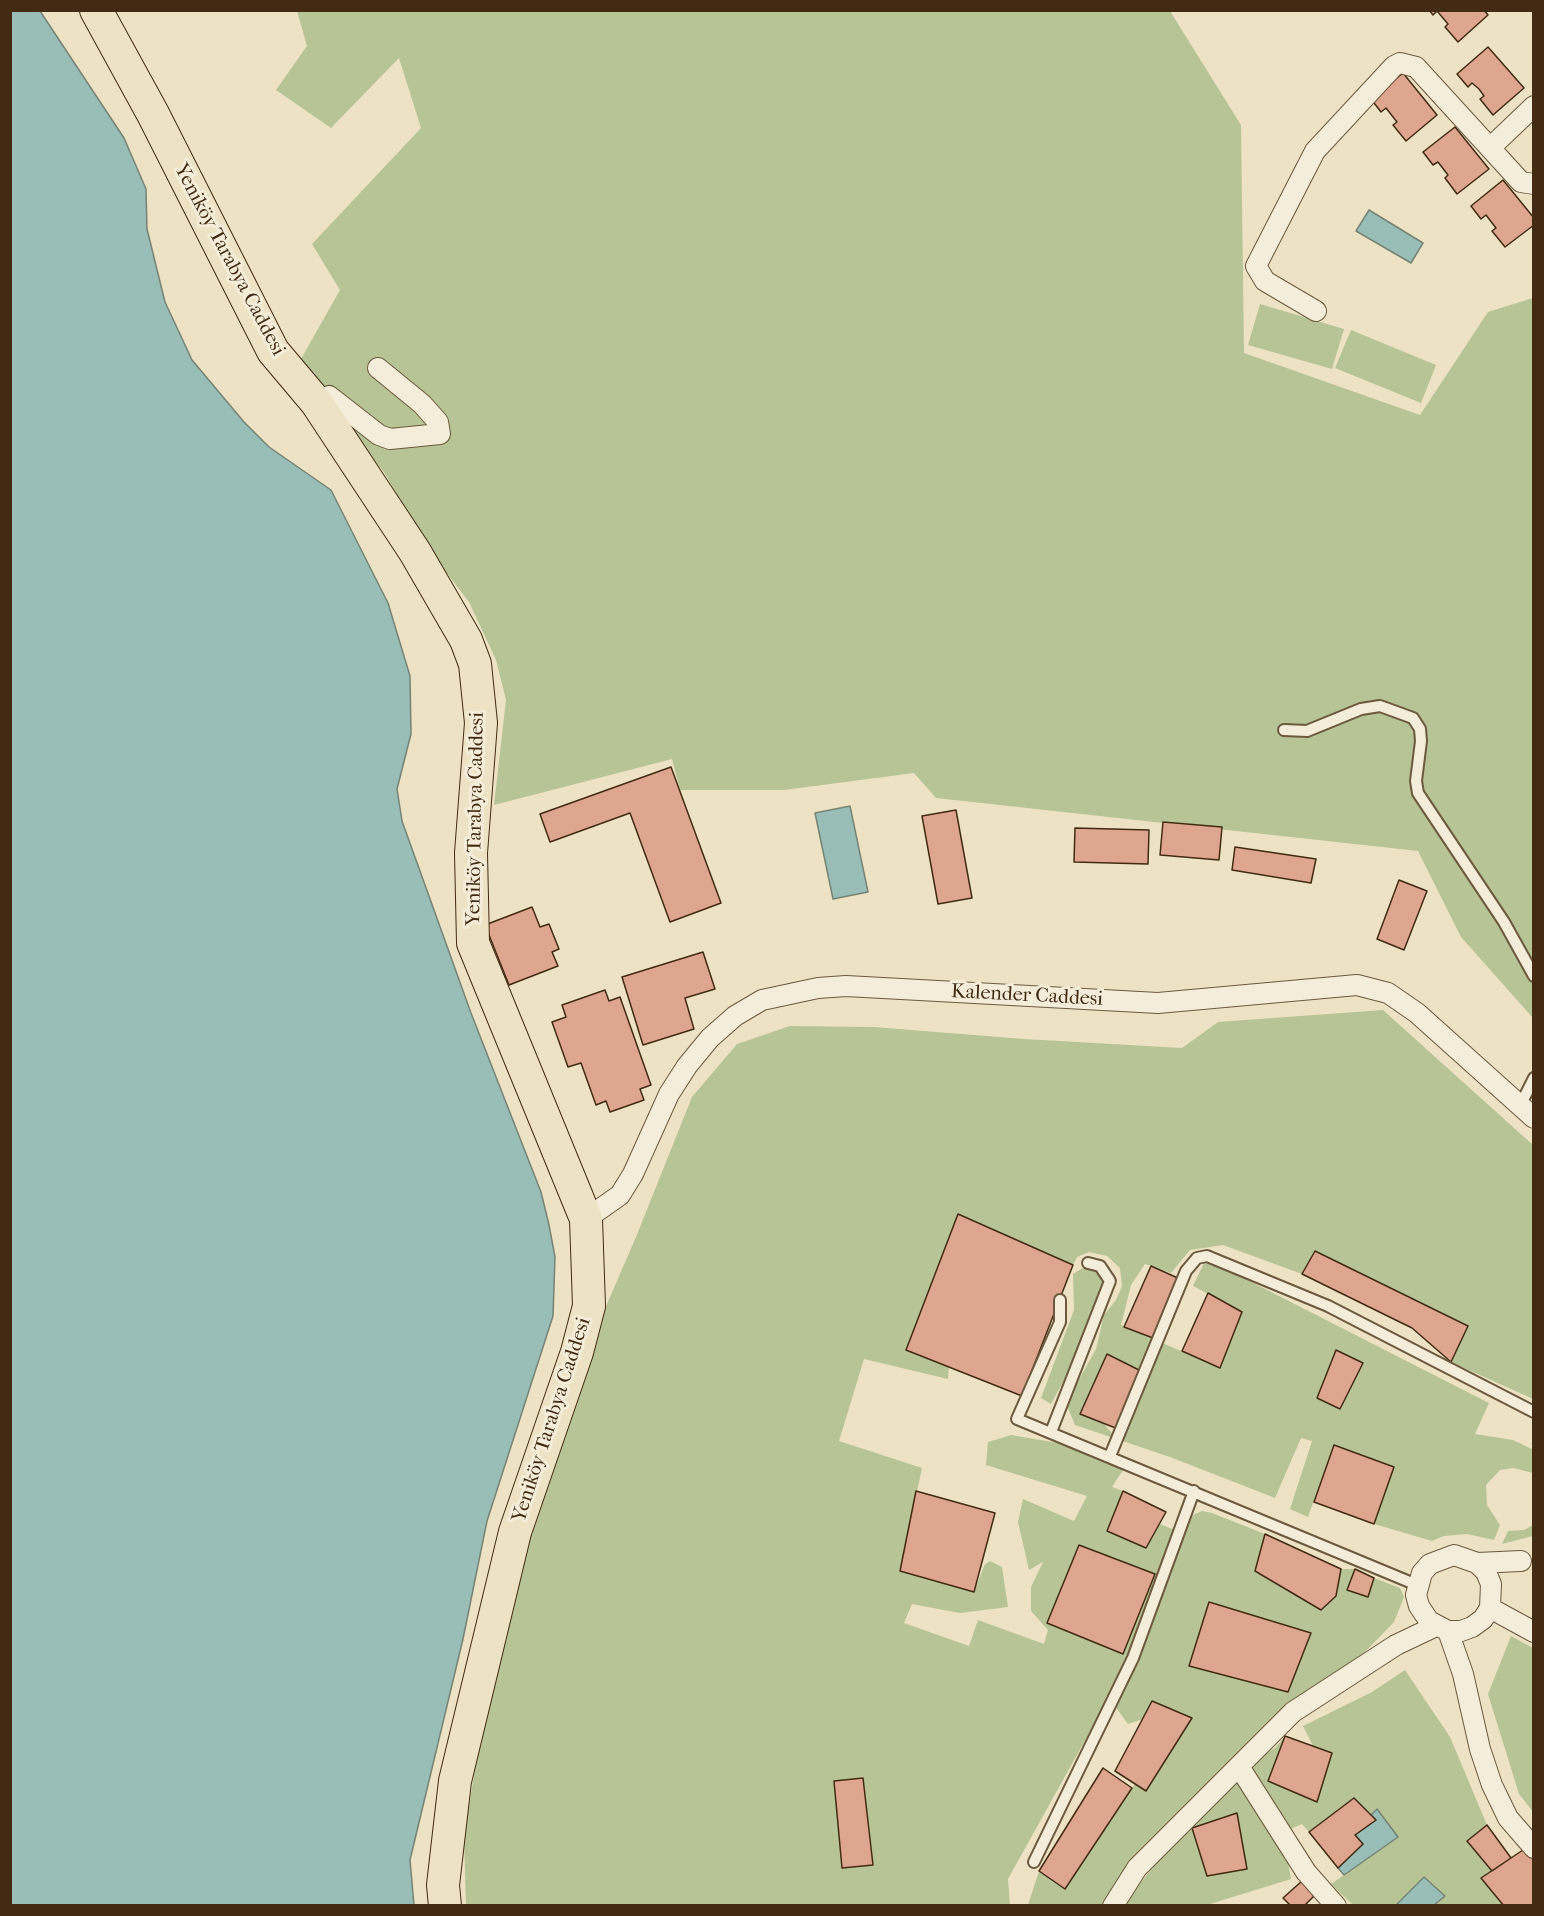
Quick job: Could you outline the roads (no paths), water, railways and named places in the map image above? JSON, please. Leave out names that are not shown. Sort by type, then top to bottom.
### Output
[{"type":"main road","name":"Yeniköy Tarabya Caddesi","points":[[96,10],[153,114],[273,351],[316,402],[415,552],[466,640],[475,664],[481,723],[471,853],[473,943],[586,1219],[590,1306],[578,1352],[515,1533],[471,1713],[455,1781],[443,1885],[445,1905]]},
{"type":"street","points":[[1316,311],[1264,281],[1256,266],[1315,151],[1394,66],[1400,63],[1416,67],[1521,182],[1533,184]]},
{"type":"street","points":[[1490,148],[1533,106]]},
{"type":"street","points":[[316,402],[329,396],[379,435],[390,439],[440,434],[438,422],[422,404],[378,368]]},
{"type":"street","name":"Kalender Caddesi","points":[[586,1219],[620,1195],[633,1174],[669,1094],[687,1066],[710,1038],[735,1016],[762,1000],[818,988],[846,986],[1158,1003],[1356,984],[1388,993],[1417,1013],[1527,1112]]},
{"type":"street","points":[[1477,1563],[1486,1572],[1491,1584],[1490,1608],[1473,1627],[1461,1631],[1442,1628],[1429,1621],[1419,1606],[1417,1585],[1426,1568],[1441,1557],[1454,1555],[1477,1563],[1527,1559]]},
{"type":"street","points":[[1491,1584],[1527,1559]]},
{"type":"street","points":[[1396,1645],[1419,1606]]},
{"type":"street","points":[[1490,1608],[1533,1632]]},
{"type":"street","points":[[1463,1674],[1473,1627]]},
{"type":"street","points":[[1113,1905],[1137,1868],[1240,1768],[1293,1712],[1396,1645],[1442,1628]]},
{"type":"street","points":[[1442,1628],[1463,1674],[1480,1749],[1492,1785],[1508,1818],[1533,1848]]},
{"type":"street","points":[[1240,1768],[1306,1872],[1336,1905]]},
{"type":"lane","points":[[1284,730],[1307,731],[1361,710],[1380,706],[1413,718],[1420,729],[1421,741],[1416,781],[1418,793],[1504,922],[1533,976]]},
{"type":"lane","points":[[1527,1112],[1533,1078]]},
{"type":"lane","points":[[1110,1456],[1186,1271],[1197,1258],[1207,1256],[1328,1306],[1533,1412]]},
{"type":"lane","points":[[1051,1432],[1110,1281],[1100,1266],[1088,1263]]},
{"type":"lane","points":[[1060,1300],[1060,1322],[1017,1419],[1417,1585]]},
{"type":"lane","points":[[1034,1862],[1133,1659],[1194,1491]]},
{"type":"water","points":[[10,11],[40,11],[124,138],[146,189],[147,229],[165,302],[192,360],[244,422],[269,447],[331,490],[388,603],[410,676],[411,734],[397,789],[402,821],[471,1013],[541,1192],[549,1225],[555,1257],[553,1316],[487,1521],[463,1639],[410,1860],[414,1905],[11,1905]]},
{"type":"water","points":[[1369,210],[1423,243],[1411,263],[1356,231]]},
{"type":"water","points":[[850,806],[868,892],[833,899],[815,813]]},
{"type":"water","points":[[1377,1809],[1398,1837],[1344,1875],[1338,1868],[1363,1844],[1355,1835],[1376,1820],[1371,1815]]},
{"type":"water","points":[[1424,1877],[1445,1896],[1434,1905],[1396,1905]]}]
